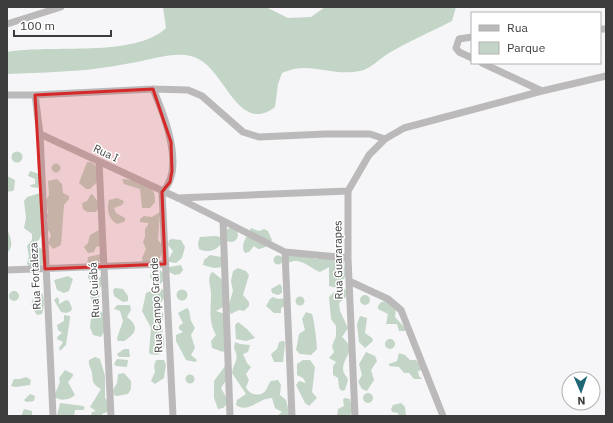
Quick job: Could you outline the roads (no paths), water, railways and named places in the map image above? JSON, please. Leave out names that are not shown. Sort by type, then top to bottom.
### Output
[{"type":"street","points":[[7,24],[61,7]]},
{"type":"street","points":[[471,37],[460,39],[456,48],[459,52],[471,58]]},
{"type":"street","points":[[484,64],[542,91]]},
{"type":"street","points":[[178,198],[348,191],[369,155],[385,139],[404,128],[542,91],[606,76]]},
{"type":"street","points":[[7,95],[153,89],[188,90],[202,96],[243,132],[259,137],[325,134],[370,134],[385,139]]},
{"type":"street","points":[[153,89],[162,109],[171,142],[172,171],[170,182],[162,192]]},
{"type":"street","points":[[35,95],[40,134]]},
{"type":"street","name":"Rua I","points":[[40,134],[162,192],[178,198],[285,252]]},
{"type":"street","name":"Rua Fortaleza","points":[[40,134],[45,269],[53,416]]},
{"type":"street","name":"Rua Cuiabá","points":[[99,162],[111,416]]},
{"type":"street","name":"Rua Guararapes","points":[[348,191],[348,258],[355,416]]},
{"type":"street","name":"Rua Campo Grande","points":[[162,192],[173,416]]},
{"type":"street","points":[[223,221],[230,416]]},
{"type":"street","points":[[292,416],[285,252],[348,258]]},
{"type":"street","points":[[7,270],[165,264]]},
{"type":"street","points":[[349,281],[388,300],[401,310],[443,416]]}]
